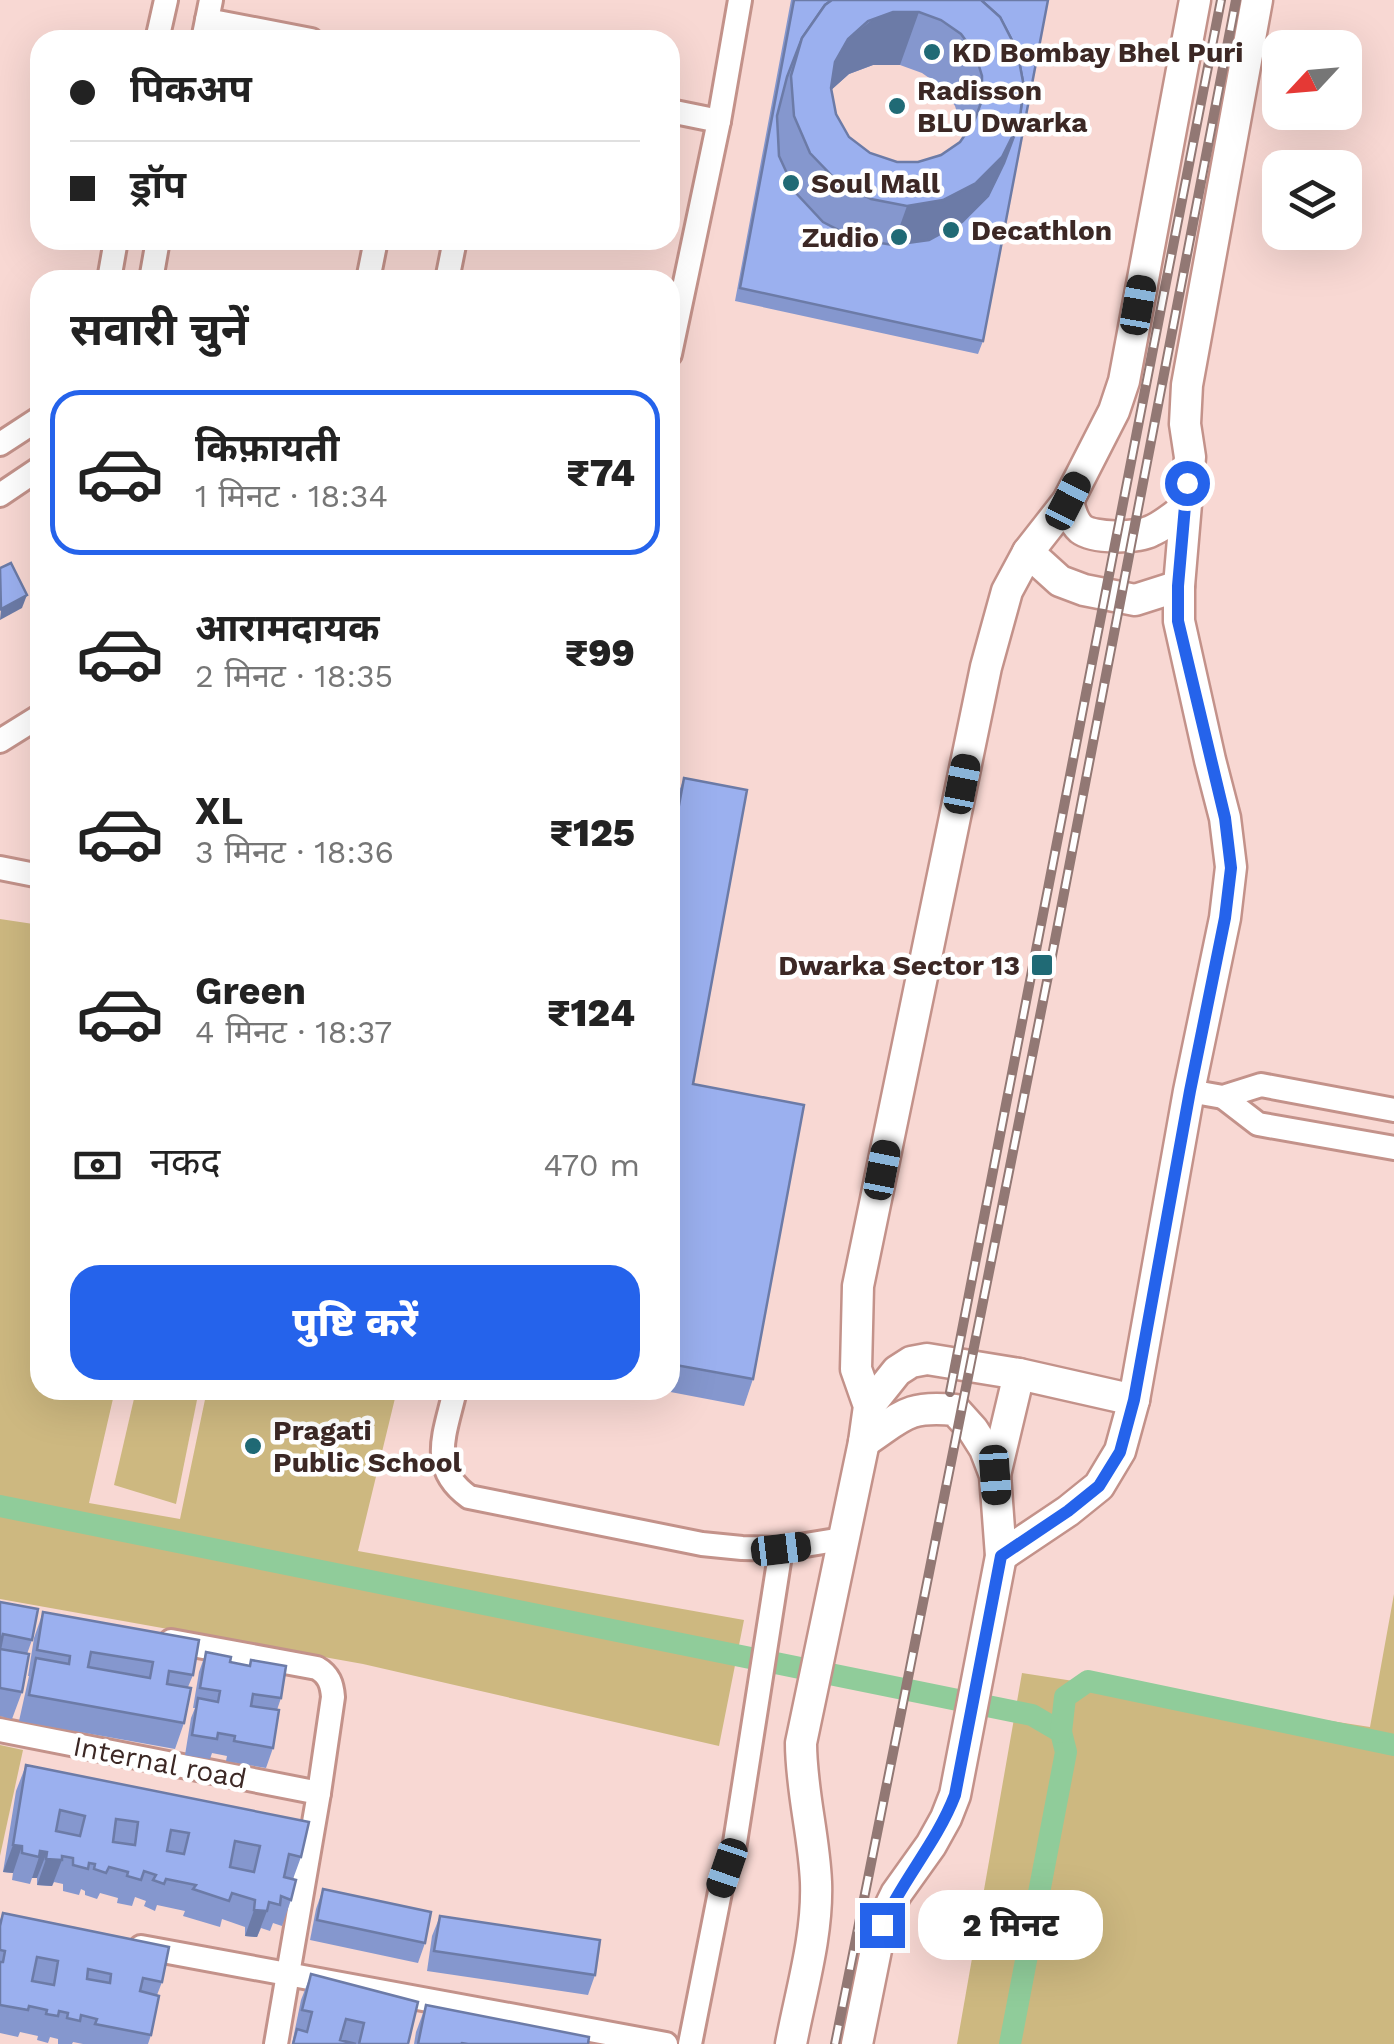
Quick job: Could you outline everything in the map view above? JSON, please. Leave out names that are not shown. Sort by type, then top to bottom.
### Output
[{"type":"street","points":[[159,30],[166,0]]},
{"type":"street","points":[[680,306],[740,0]]},
{"type":"street","points":[[792,2044],[816,1916],[816,1880],[801,1771],[801,1742],[869,1406],[856,1369],[858,1286],[986,668],[1007,592],[1028,552],[1068,501],[1114,411],[1124,381],[1195,0]]},
{"type":"street","points":[[1001,1556],[1099,1486],[1120,1452],[1134,1400],[1225,918],[1231,868],[1225,818],[1178,621],[1178,586],[1190,457],[1187,385],[1257,0]]},
{"type":"street","points":[[207,20],[260,30]]},
{"type":"street","points":[[680,113],[719,120]]},
{"type":"street","points":[[0,444],[30,424]]},
{"type":"street","points":[[0,495],[30,475]]},
{"type":"street","points":[[1068,501],[1080,529],[1092,534],[1146,534],[1184,509]]},
{"type":"street","points":[[1028,552],[1060,581],[1084,590],[1134,600],[1178,586]]},
{"type":"street","points":[[0,741],[30,722]]},
{"type":"street","points":[[0,868],[30,874]]},
{"type":"street","points":[[1223,1097],[1261,1084],[1394,1110]]},
{"type":"street","points":[[1190,1091],[1223,1097],[1258,1124],[1394,1148]]},
{"type":"street","points":[[869,1406],[897,1371],[911,1362],[927,1360],[1019,1374],[1134,1400]]},
{"type":"street","points":[[995,1475],[1019,1374]]},
{"type":"street","points":[[453,1400],[443,1448],[444,1469],[454,1486],[469,1496],[702,1544],[781,1549],[842,1539]]},
{"type":"street","points":[[857,2044],[882,1925],[896,1894],[931,1845],[955,1795],[1001,1556],[995,1475],[986,1449],[955,1410],[914,1410],[899,1416],[864,1442]]},
{"type":"street","points":[[690,2044],[721,1888],[734,1850],[781,1549]]},
{"type":"street","points":[[149,1637],[317,1668],[330,1679],[333,1697],[319,1793],[276,2044]]},
{"type":"street","name":"Internal road","points":[[0,1730],[319,1793]]},
{"type":"street","points":[[115,1942],[606,2039],[666,2044]]},
{"type":"shaded area","points":[[0,919],[30,924],[30,1400],[113,1400],[89,1503],[180,1519],[205,1400],[395,1400],[358,1551],[744,1620],[719,1746],[363,1664],[0,1599]]},
{"type":"shaded area","points":[[134,1400],[197,1400],[176,1504],[114,1485]]},
{"type":"shaded area","points":[[1394,1594],[1394,2044],[957,2044],[1022,1673],[1370,1727]]},
{"type":"shaded area","points":[[0,1745],[23,1750],[0,1856]]},
{"type":"building","points":[[794,0],[832,0],[802,38],[787,77],[777,116],[779,156],[796,193],[823,222],[856,239],[893,245],[929,240],[962,222],[988,196],[1019,123],[1024,87],[1017,50],[1000,17],[981,0],[1048,0],[983,341],[740,288]]},
{"type":"building","points":[[832,0],[981,0],[1000,17],[1017,50],[1024,87],[1019,123],[1002,157],[976,183],[943,200],[907,206],[871,199],[838,182],[810,153],[794,116],[791,76],[802,38]],"holes":[[[893,12],[919,12],[941,20],[961,34],[975,53],[982,76],[982,100],[974,122],[960,142],[941,155],[918,162],[897,162],[870,153],[849,137],[836,114],[831,88],[835,62],[848,39],[868,21]]]},
{"type":"building","points":[[11,563],[27,595],[1,609],[0,568]]},
{"type":"building","points":[[684,778],[747,790],[693,1084],[804,1105],[753,1379],[680,1366],[680,800]]},
{"type":"building","points":[[0,1602],[38,1609],[32,1640],[3,1634],[0,1649]]},
{"type":"building","points":[[43,1612],[199,1640],[193,1675],[169,1671],[167,1684],[191,1688],[184,1723],[29,1695],[36,1658],[69,1664],[70,1656],[37,1650]],"holes":[[[91,1652],[153,1662],[150,1678],[88,1667]]]},
{"type":"building","points":[[0,1649],[29,1654],[22,1692],[0,1688]]},
{"type":"building","points":[[206,1652],[250,1666],[251,1660],[286,1666],[281,1698],[253,1694],[251,1706],[279,1710],[273,1748],[234,1741],[235,1736],[218,1733],[217,1739],[192,1735],[198,1698],[218,1702],[220,1691],[200,1688]]},
{"type":"building","points":[[26,1765],[309,1822],[301,1857],[289,1854],[284,1877],[296,1880],[291,1900],[281,1896],[280,1905],[269,1902],[267,1911],[254,1910],[255,1900],[232,1893],[229,1901],[193,1889],[196,1885],[166,1879],[164,1884],[153,1880],[156,1875],[144,1871],[141,1880],[109,1867],[106,1873],[94,1869],[95,1864],[89,1863],[88,1869],[73,1865],[73,1858],[46,1859],[47,1852],[40,1851],[39,1857],[22,1853],[22,1846],[13,1845]],"holes":[[[60,1810],[85,1816],[80,1836],[56,1831]],[[116,1819],[138,1822],[135,1845],[113,1842]],[[171,1830],[189,1833],[184,1854],[167,1851]],[[235,1841],[260,1846],[254,1872],[230,1867]]]},
{"type":"building","points":[[323,1889],[431,1912],[425,1943],[317,1920]]},
{"type":"building","points":[[3,1913],[169,1947],[162,1982],[143,1978],[140,1991],[159,1996],[151,2035],[95,2024],[97,2019],[81,2015],[80,2021],[59,2011],[58,2016],[29,2006],[28,2010],[0,2005],[0,1962],[5,1951],[0,1950]],"holes":[[[37,1957],[58,1961],[54,1985],[32,1981]],[[88,1969],[111,1974],[110,1983],[87,1979]]]},
{"type":"building","points":[[440,1916],[600,1940],[595,1975],[434,1951]]},
{"type":"building","points":[[311,1974],[418,2002],[408,2044],[359,2044],[364,2023],[346,2019],[340,2040],[356,2044],[293,2044],[297,2029],[307,2032],[312,2012],[302,2010]]},
{"type":"building","points":[[426,2005],[589,2037],[588,2044],[418,2044]]},
{"type":"waterway","points":[[0,1506],[1032,1715],[1061,1732],[1066,1752],[1010,2044]]},
{"type":"waterway","points":[[1061,1732],[1065,1697],[1088,1681],[1394,1745]]},
{"type":"railway","points":[[950,1392],[1221,0]]},
{"type":"railway","points":[[835,2044],[1050,966],[1236,0]]},
{"type":"place","name":"KD Bombay Bhel Puri","points":[[932,52]]},
{"type":"place","name":"Radisson BLU Dwarka","points":[[897,106]]},
{"type":"place","name":"Soul Mall","points":[[791,183]]},
{"type":"place","name":"Decathlon","points":[[951,230]]},
{"type":"place","name":"Zudio","points":[[899,237]]},
{"type":"place","name":"Dwarka Sector 13","points":[[1042,965]]},
{"type":"place","name":"Pragati Public School","points":[[253,1446]]},
{"type":"route","points":[[882,1925],[896,1894],[931,1845],[955,1795],[1001,1556],[1099,1486],[1120,1452],[1134,1400],[1225,918],[1231,868],[1225,818],[1178,621],[1187,483]]}]
